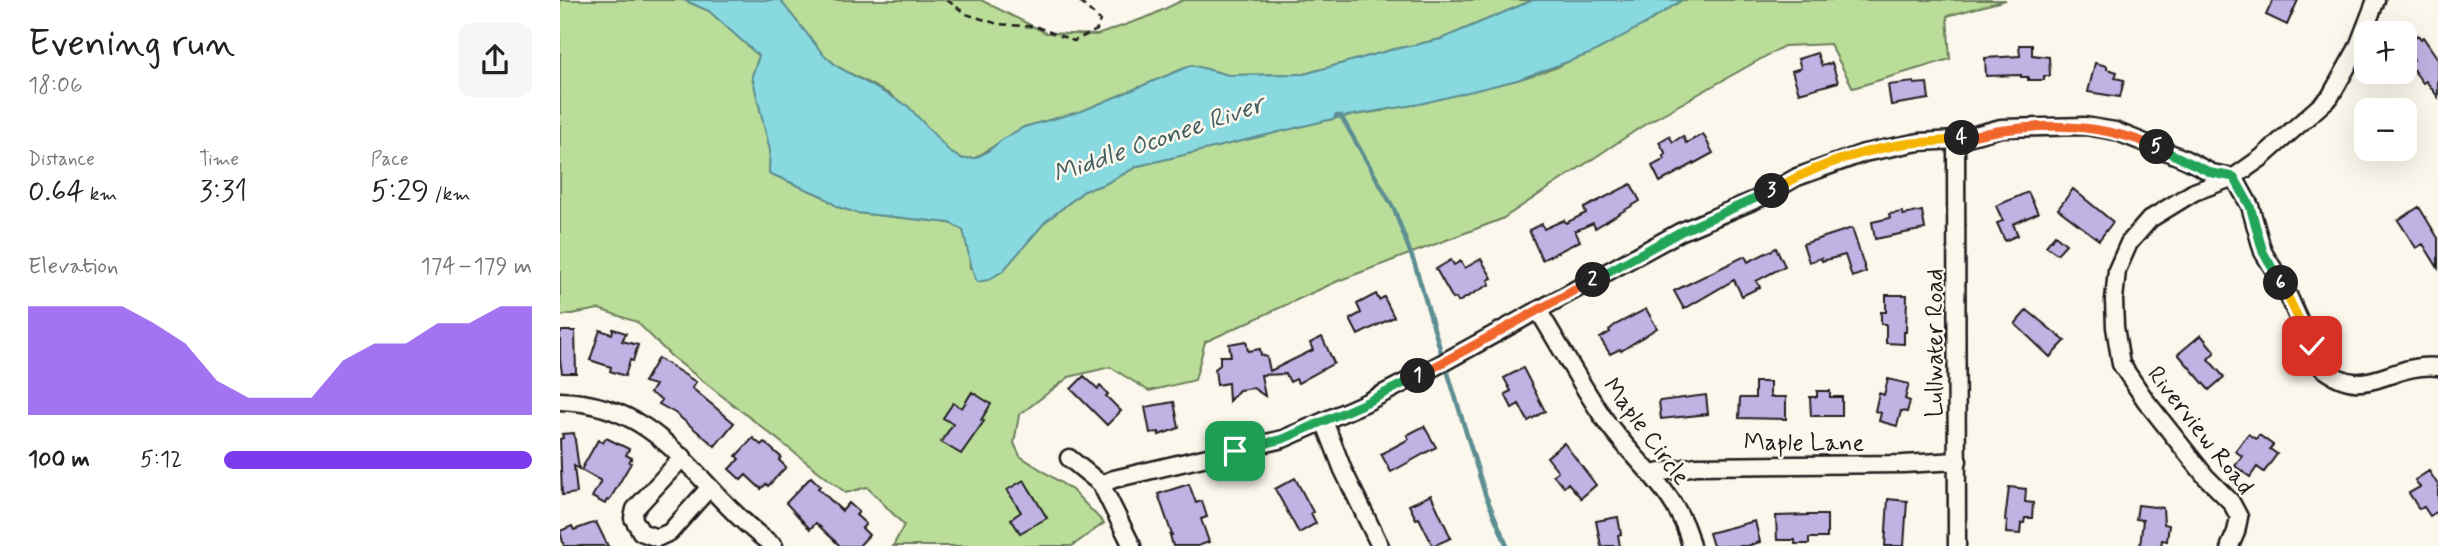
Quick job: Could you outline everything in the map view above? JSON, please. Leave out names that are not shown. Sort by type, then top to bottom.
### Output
[{"type":"street","name":"Riverview Road","points":[[2230,546],[2239,517],[2231,502],[2206,477],[2121,364],[2115,327],[2117,270],[2129,243],[2150,219],[2194,192],[2234,177],[2260,159],[2330,97],[2357,49],[2376,0]]},
{"type":"street","points":[[1101,484],[1283,439],[1324,421],[1444,362],[1680,232],[1839,160],[1919,142],[1956,140],[2001,128],[2085,126],[2115,131],[2174,154],[2212,173],[2234,177],[2250,206],[2263,252],[2284,286],[2319,365],[2329,374],[2349,384],[2366,383],[2387,374],[2423,366],[2438,367]]},
{"type":"street","name":"Lullwater Road","points":[[1956,140],[1957,546]]},
{"type":"street","name":"Maple Circle","points":[[1538,310],[1604,419],[1651,474],[1677,510],[1688,532],[1691,546]]},
{"type":"street","points":[[560,401],[615,410],[650,429],[682,457],[743,522],[774,546]]},
{"type":"street","points":[[1324,421],[1343,470],[1380,546]]},
{"type":"street","points":[[682,457],[635,509],[635,524],[641,532],[657,538],[670,532],[709,487]]},
{"type":"street","points":[[1069,458],[1101,484],[1132,546]]},
{"type":"street","name":"Maple Lane","points":[[1651,474],[1696,466],[1958,461]]},
{"type":"path","points":[[947,0],[966,14],[998,24],[1037,27],[1074,41],[1097,30],[1100,20],[1078,0]]},
{"type":"green space","points":[[560,0],[684,0],[709,11],[759,56],[752,76],[770,150],[769,173],[822,196],[838,207],[857,213],[950,223],[963,230],[969,248],[970,268],[1003,270],[1045,222],[1084,191],[1105,184],[1138,166],[1341,117],[1381,111],[1517,80],[1555,68],[1645,24],[1682,0],[2006,0],[1947,16],[1950,59],[1853,88],[1830,44],[1784,46],[1647,123],[1502,219],[1338,281],[1205,342],[1195,380],[1149,391],[1110,367],[1069,377],[1019,415],[1014,443],[1020,456],[1072,490],[1104,523],[1072,546],[893,546],[904,525],[867,487],[846,493],[671,356],[637,322],[599,309],[560,316]]},
{"type":"green space","points":[[780,0],[981,0],[1046,33],[1097,35],[1150,16],[1183,0],[1533,0],[1441,39],[1304,74],[1228,75],[1192,65],[1082,111],[1024,127],[975,158],[963,159],[951,153],[891,95],[838,67],[823,54]]},
{"type":"water","name":"Middle Oconee River","points":[[684,0],[780,0],[823,54],[838,67],[908,106],[951,153],[963,159],[975,158],[987,152],[1024,127],[1082,111],[1192,65],[1228,75],[1304,74],[1441,39],[1533,0],[1682,0],[1592,53],[1517,80],[1420,104],[1341,117],[1138,166],[1105,184],[1084,191],[1045,222],[1003,271],[988,280],[977,282],[963,230],[950,223],[857,213],[838,207],[822,196],[769,173],[770,150],[752,76],[759,56],[709,11]]},
{"type":"building","points":[[2273,0],[2298,0],[2287,25],[2266,15]]},
{"type":"building","points":[[2417,36],[2421,39],[2423,37],[2438,59],[2438,97],[2426,81],[2423,83],[2417,75]]},
{"type":"building","points":[[2019,45],[2032,45],[2032,55],[2049,57],[2050,76],[2044,76],[2044,80],[2028,80],[2028,77],[2021,75],[1986,76],[1985,58],[2020,56]]},
{"type":"building","points":[[1817,53],[1822,66],[1832,63],[1838,82],[1799,93],[1792,71],[1801,68],[1798,59]]},
{"type":"building","points":[[2095,63],[2107,66],[2107,69],[2117,72],[2115,78],[2124,80],[2120,97],[2088,92]]},
{"type":"building","points":[[1927,83],[1929,99],[1891,105],[1888,85]]},
{"type":"building","points":[[1703,134],[1713,153],[1660,182],[1652,166],[1665,159],[1663,156],[1666,154],[1659,142],[1669,136],[1673,142],[1683,136],[1686,143]]},
{"type":"building","points":[[1631,184],[1640,201],[1595,228],[1593,223],[1575,231],[1580,241],[1542,260],[1529,230],[1542,224],[1544,229],[1564,220],[1566,223],[1586,213],[1584,208]]},
{"type":"building","points":[[2073,189],[2113,222],[2099,240],[2058,209]]},
{"type":"building","points":[[2028,192],[2038,213],[2013,224],[2018,235],[2005,241],[1997,223],[2003,221],[1996,206]]},
{"type":"building","points":[[2419,207],[2438,238],[2438,268],[2423,244],[2416,248],[2398,220]]},
{"type":"building","points":[[1922,211],[1925,229],[1875,239],[1872,222],[1890,218],[1889,214],[1902,212],[1903,215]]},
{"type":"building","points":[[1852,228],[1866,272],[1852,277],[1845,255],[1809,262],[1803,244]]},
{"type":"building","points":[[2055,235],[2066,244],[2057,254],[2046,246]]},
{"type":"building","points":[[1776,248],[1785,266],[1756,281],[1760,287],[1742,296],[1734,280],[1684,309],[1674,291],[1745,256],[1748,262]]},
{"type":"building","points":[[1481,259],[1492,278],[1488,280],[1490,284],[1458,302],[1456,298],[1453,299],[1436,269],[1451,260],[1454,265],[1461,261],[1465,268]]},
{"type":"building","points":[[1376,294],[1379,300],[1384,297],[1394,317],[1358,335],[1350,319],[1361,313],[1357,304]]},
{"type":"building","points":[[1886,295],[1907,295],[1904,344],[1886,343],[1886,324],[1881,324],[1881,312],[1886,312]]},
{"type":"building","points":[[1646,309],[1657,328],[1621,351],[1620,349],[1610,354],[1600,338],[1615,325]]},
{"type":"building","points":[[2027,310],[2065,341],[2050,357],[2015,324]]},
{"type":"building","points":[[613,329],[626,333],[622,341],[638,345],[625,376],[610,371],[611,367],[590,360],[600,330],[612,334]]},
{"type":"building","points":[[562,331],[575,331],[576,373],[562,373]]},
{"type":"building","points":[[2201,335],[2215,352],[2208,359],[2224,377],[2209,390],[2178,354]]},
{"type":"building","points":[[1322,337],[1334,363],[1298,383],[1296,379],[1290,382],[1286,374],[1261,375],[1265,396],[1253,388],[1239,390],[1229,401],[1228,383],[1217,385],[1215,369],[1220,365],[1220,356],[1231,356],[1229,344],[1246,341],[1248,351],[1260,349],[1261,355],[1267,357],[1270,371],[1313,350],[1310,343]]},
{"type":"building","points":[[658,358],[696,382],[692,388],[734,423],[715,446],[675,413],[659,404],[662,400],[650,393],[655,385],[644,382]]},
{"type":"building","points":[[1523,368],[1545,411],[1528,421],[1519,404],[1512,408],[1505,394],[1511,391],[1504,378]]},
{"type":"building","points":[[1084,376],[1098,389],[1100,386],[1121,411],[1107,425],[1071,389]]},
{"type":"building","points":[[1888,379],[1909,384],[1905,399],[1910,401],[1907,412],[1901,411],[1897,426],[1879,421],[1881,413],[1875,411],[1879,393],[1884,395]]},
{"type":"building","points":[[1755,382],[1770,382],[1770,397],[1786,397],[1786,419],[1739,418],[1740,398],[1755,398]]},
{"type":"building","points":[[1817,391],[1830,391],[1830,397],[1842,397],[1842,416],[1811,416],[1810,397],[1817,397]]},
{"type":"building","points":[[972,392],[991,404],[981,420],[984,421],[961,454],[941,442],[953,424],[943,418],[953,403],[962,408]]},
{"type":"building","points":[[1706,395],[1708,414],[1661,419],[1659,401]]},
{"type":"building","points":[[1174,402],[1179,428],[1159,435],[1159,432],[1150,433],[1145,407]]},
{"type":"building","points":[[1424,426],[1436,447],[1391,472],[1381,454],[1409,439],[1407,435]]},
{"type":"building","points":[[574,433],[579,469],[574,466],[577,493],[562,495],[560,439],[563,438],[562,434]]},
{"type":"building","points":[[2248,434],[2256,439],[2259,435],[2273,445],[2270,449],[2277,454],[2264,472],[2257,467],[2250,477],[2235,466],[2242,456],[2235,451]]},
{"type":"building","points":[[606,438],[629,449],[626,455],[632,458],[605,504],[592,497],[601,481],[581,470],[598,440],[603,443]]},
{"type":"building","points":[[753,438],[761,445],[764,442],[781,457],[779,460],[786,467],[768,486],[766,484],[761,489],[746,475],[741,480],[729,469],[739,459],[736,456]]},
{"type":"building","points":[[1564,443],[1596,485],[1581,498],[1568,483],[1564,487],[1553,475],[1558,471],[1547,457]]},
{"type":"building","points":[[2429,471],[2438,485],[2438,511],[2430,516],[2424,507],[2419,509],[2409,493],[2420,487],[2415,480]]},
{"type":"building","points":[[811,477],[820,486],[818,488],[842,511],[849,503],[859,512],[856,515],[866,524],[862,528],[869,535],[859,546],[840,546],[816,523],[810,529],[786,503]]},
{"type":"building","points":[[1295,478],[1316,523],[1299,533],[1275,489]]},
{"type":"building","points":[[1024,480],[1047,518],[1020,533],[1011,519],[1021,512],[1007,490]]},
{"type":"building","points":[[1189,484],[1196,503],[1202,501],[1207,517],[1201,519],[1209,542],[1198,546],[1173,546],[1158,494]]},
{"type":"building","points":[[2009,487],[2026,489],[2025,502],[2033,503],[2032,518],[2025,518],[2024,523],[2021,523],[2020,534],[2006,533]]},
{"type":"building","points":[[1431,495],[1451,538],[1433,546],[1409,505]]},
{"type":"building","points":[[1888,499],[1907,501],[1904,546],[1885,546]]},
{"type":"building","points":[[2138,505],[2163,508],[2164,524],[2169,525],[2167,541],[2162,540],[2161,546],[2140,546],[2143,520],[2136,519]]},
{"type":"building","points":[[1827,515],[1827,538],[1809,538],[1809,544],[1795,544],[1795,540],[1777,540],[1776,516]]},
{"type":"building","points":[[1618,517],[1620,546],[1601,546],[1596,521]]},
{"type":"building","points":[[1755,521],[1760,542],[1747,546],[1713,546],[1709,533]]},
{"type":"building","points":[[596,522],[608,546],[564,546],[560,531],[572,526],[574,530]]},
{"type":"waterway","points":[[1336,116],[1341,116],[1394,209],[1415,265],[1441,352]]},
{"type":"waterway","points":[[1448,373],[1485,494],[1507,546]]},
{"type":"route","points":[[1235,451],[1283,439],[1365,403],[1680,232],[1762,197],[1797,177],[1864,153],[1919,142],[1956,140],[2001,128],[2085,126],[2115,131],[2151,144],[2212,173],[2234,177],[2250,206],[2263,252],[2284,286],[2312,346]]}]
